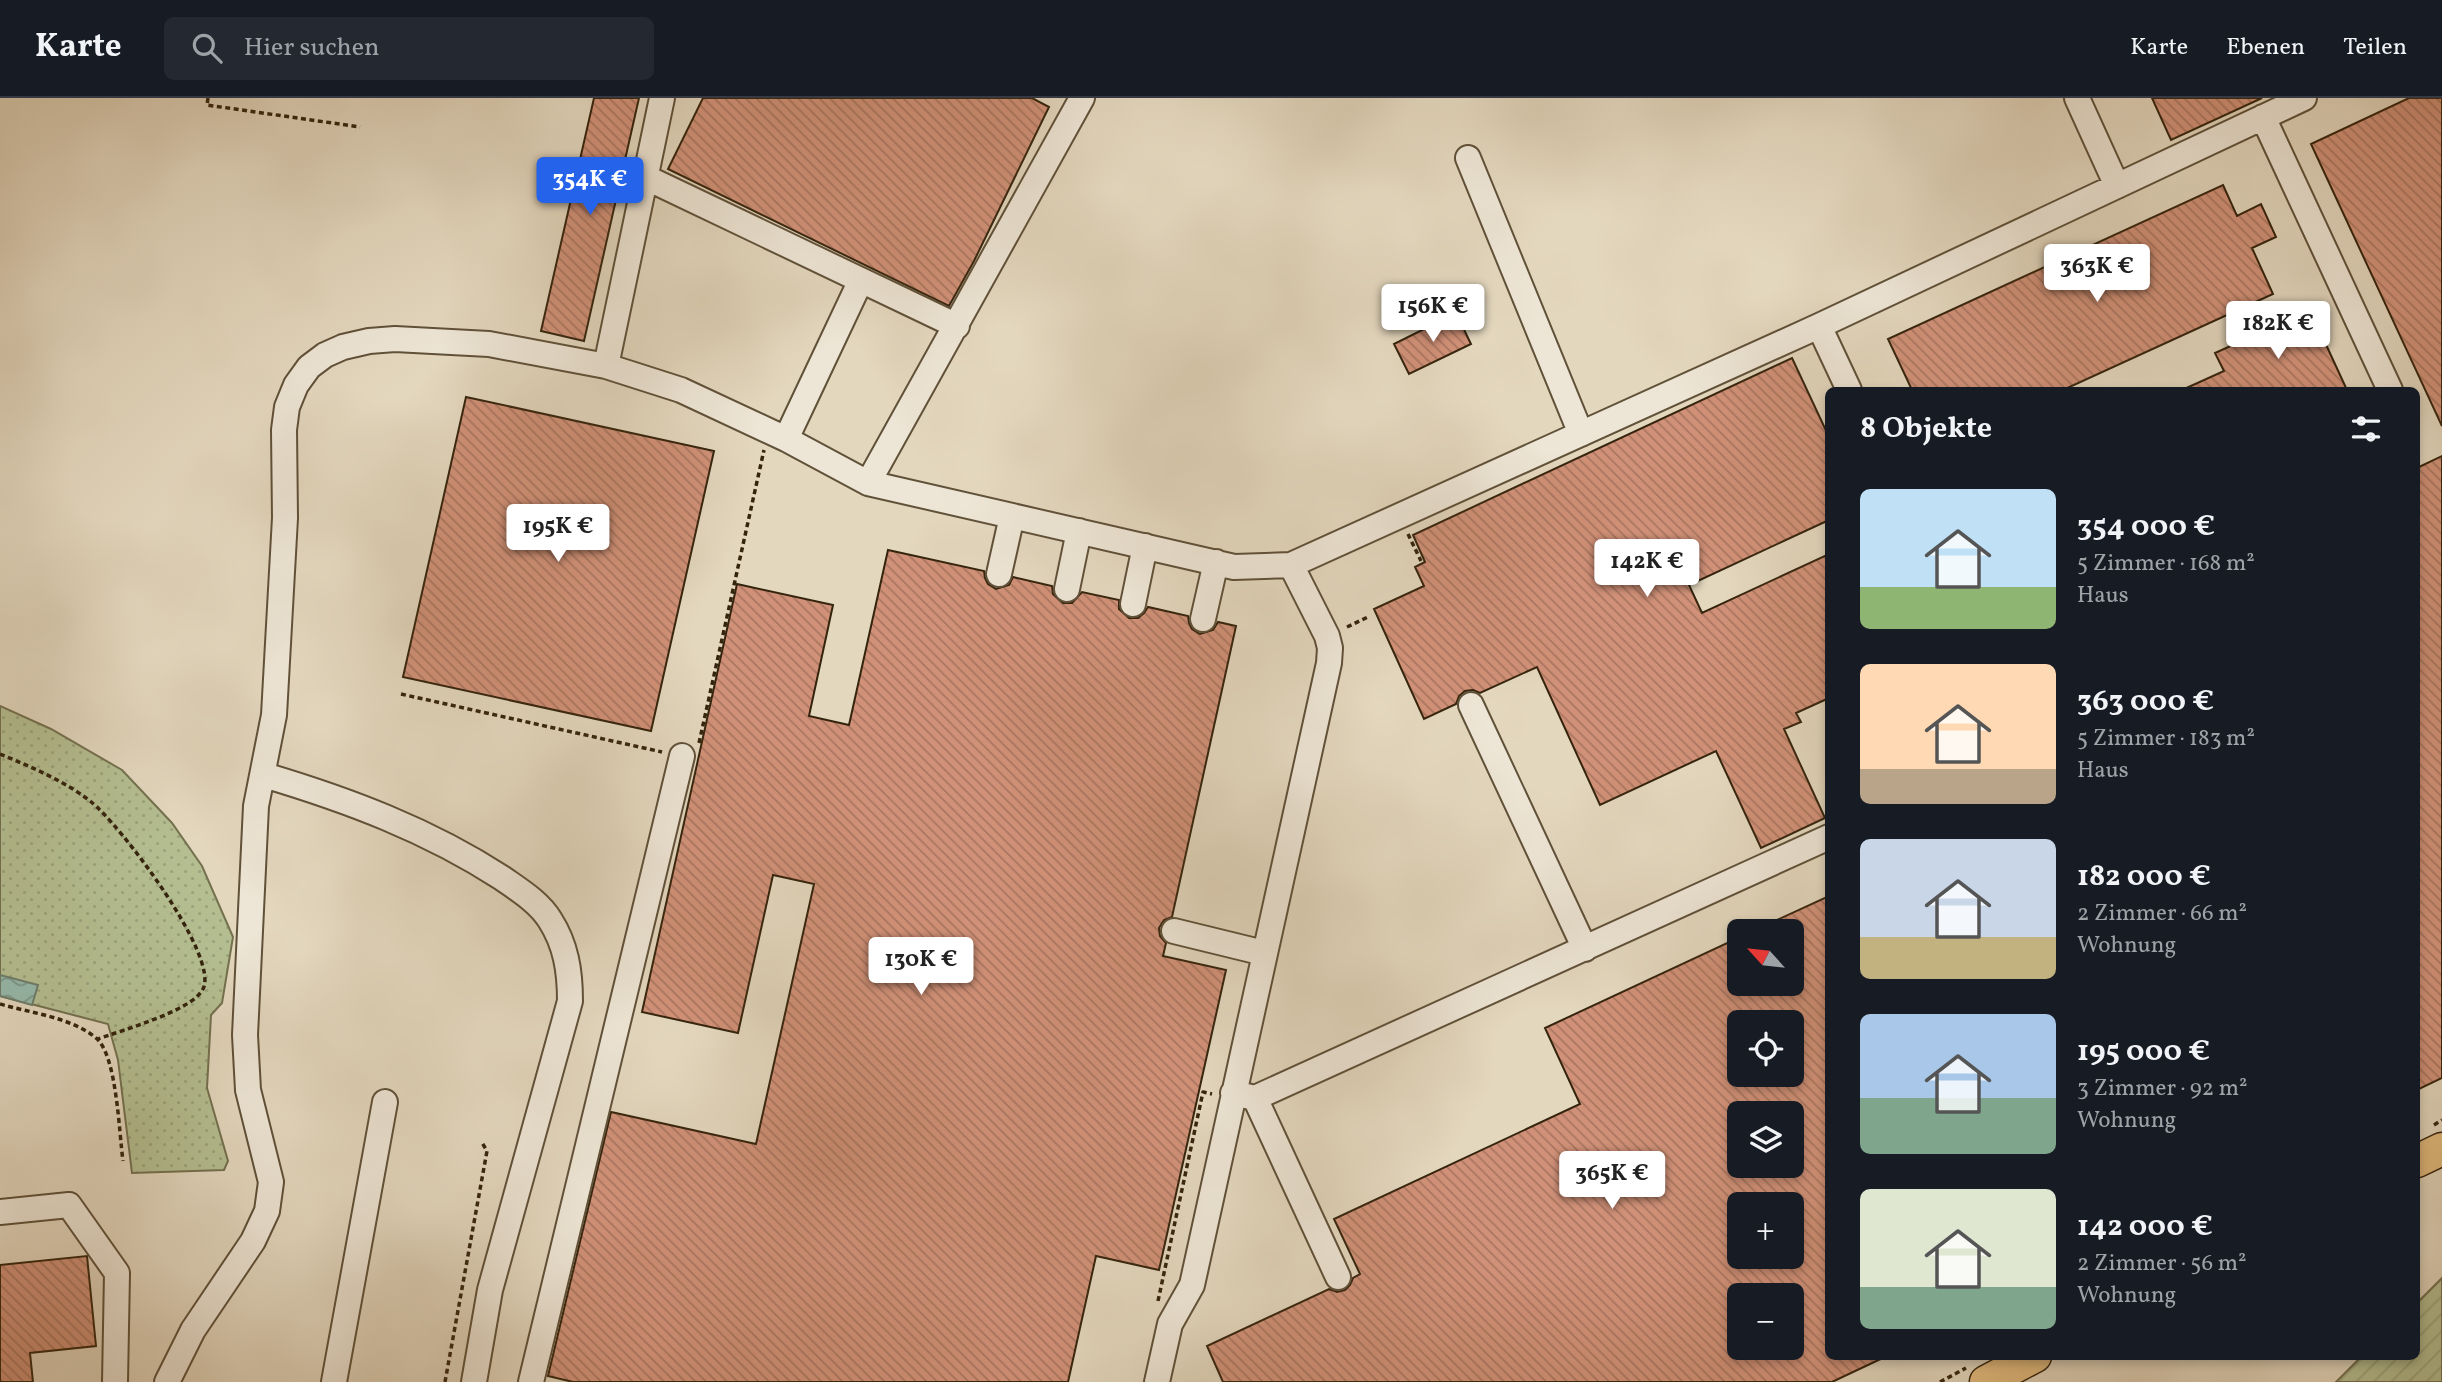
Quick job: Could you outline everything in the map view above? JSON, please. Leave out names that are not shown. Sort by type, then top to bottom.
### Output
[{"type":"main road","points":[[2420,1160],[2442,1149]]},
{"type":"main road","points":[[1986,1382],[2027,1360]]},
{"type":"lane","points":[[606,366],[662,98]]},
{"type":"lane","points":[[869,483],[1082,98]]},
{"type":"lane","points":[[2077,98],[2117,186]]},
{"type":"lane","points":[[167,1382],[193,1330],[253,1241],[267,1211],[271,1182],[248,1090],[245,1035],[257,806],[274,715],[283,564],[284,430],[287,407],[296,385],[309,367],[325,355],[343,347],[369,341],[396,339],[489,344],[606,366],[681,390],[780,436],[869,483],[1234,567],[1291,565],[1819,326],[2304,98]]},
{"type":"lane","points":[[2263,117],[2389,387]]},
{"type":"lane","points":[[1468,158],[1581,434]]},
{"type":"lane","points":[[647,178],[957,326]]},
{"type":"lane","points":[[780,436],[861,280]]},
{"type":"lane","points":[[1819,326],[1848,387]]},
{"type":"lane","points":[[999,574],[1012,516]]},
{"type":"lane","points":[[1067,589],[1079,531]]},
{"type":"lane","points":[[1133,604],[1146,546]]},
{"type":"lane","points":[[1203,619],[1216,562]]},
{"type":"lane","points":[[1157,1382],[1170,1324],[1192,1285],[1244,1095],[1264,953],[1329,663],[1330,648],[1327,636],[1291,565]]},
{"type":"lane","points":[[1471,705],[1585,949]]},
{"type":"lane","points":[[531,1382],[682,756]]},
{"type":"lane","points":[[264,775],[377,812],[434,838],[527,895],[549,917],[561,940],[570,971],[570,1001],[490,1290],[474,1382]]},
{"type":"lane","points":[[1244,1095],[1585,949],[1825,839]]},
{"type":"lane","points":[[1174,931],[1264,953]]},
{"type":"lane","points":[[1244,1095],[1338,1277]]},
{"type":"lane","points":[[334,1382],[385,1102]]},
{"type":"lane","points":[[0,1212],[69,1205],[117,1273],[115,1382]]},
{"type":"path","points":[[208,98],[207,105],[360,127]]},
{"type":"path","points":[[401,694],[695,758],[764,451],[780,436]]},
{"type":"path","points":[[0,754],[51,776],[92,802],[133,846],[170,899],[192,940],[206,979],[202,991],[183,1006],[97,1039]]},
{"type":"path","points":[[0,1004],[73,1024],[97,1039],[110,1062],[123,1161]]},
{"type":"path","points":[[1157,1307],[1203,1092]]},
{"type":"path","points":[[445,1382],[487,1151],[481,1141]]},
{"type":"shaded area","points":[[0,706],[51,729],[122,770],[172,823],[202,866],[233,937],[222,1003],[211,1015],[207,1088],[228,1161],[224,1170],[132,1173],[118,1060],[108,1024],[0,996]]},
{"type":"shaded area","points":[[2442,1278],[2442,1382],[2336,1382],[2358,1360],[2420,1360],[2420,1300]]},
{"type":"water","points":[[0,975],[38,985],[32,1005],[0,996]]},
{"type":"building","points":[[594,98],[639,98],[584,341],[541,331]]},
{"type":"building","points":[[703,98],[1032,98],[1049,107],[974,261],[949,306],[668,169]]},
{"type":"building","points":[[2152,98],[2262,98],[2171,140]]},
{"type":"building","points":[[2409,98],[2442,98],[2442,426],[2311,144]]},
{"type":"building","points":[[2223,185],[2237,216],[2261,204],[2276,237],[2252,248],[2273,294],[2070,387],[1911,387],[1888,339]]},
{"type":"building","points":[[2310,310],[2346,387],[2189,387],[2224,371],[2215,353]]},
{"type":"building","points":[[1456,313],[1471,344],[1409,374],[1394,344]]},
{"type":"building","points":[[1792,358],[1825,428],[1825,522],[1689,585],[1702,613],[1825,556],[1825,700],[1796,713],[1801,722],[1784,729],[1825,818],[1761,848],[1716,751],[1600,805],[1537,667],[1480,693],[1465,691],[1456,704],[1424,719],[1374,609],[1424,586],[1415,567],[1425,562],[1413,535]]},
{"type":"building","points":[[466,397],[714,451],[651,731],[403,677]]},
{"type":"building","points":[[2442,456],[2442,1078],[2420,1089],[2420,467]]},
{"type":"building","points":[[888,550],[984,571],[988,584],[996,589],[1009,585],[1013,577],[1052,586],[1053,594],[1063,603],[1072,603],[1082,592],[1119,600],[1119,609],[1129,618],[1138,618],[1148,607],[1188,616],[1192,629],[1200,634],[1213,630],[1218,622],[1236,626],[1172,917],[1164,920],[1159,928],[1160,936],[1166,943],[1163,956],[1226,970],[1159,1270],[1096,1256],[1068,1382],[573,1382],[548,1376],[611,1112],[756,1144],[814,884],[773,875],[738,1033],[642,1012],[737,584],[833,605],[809,716],[849,725]]},
{"type":"building","points":[[1825,898],[1825,1360],[1879,1360],[1832,1382],[1223,1382],[1207,1346],[1329,1289],[1337,1292],[1345,1290],[1353,1278],[1360,1274],[1334,1219],[1580,1104],[1545,1028],[1727,943],[1727,996],[1804,996],[1804,919],[1779,919]]},
{"type":"building","points":[[87,1256],[96,1346],[30,1353],[33,1382],[0,1382],[0,1265]]}]
